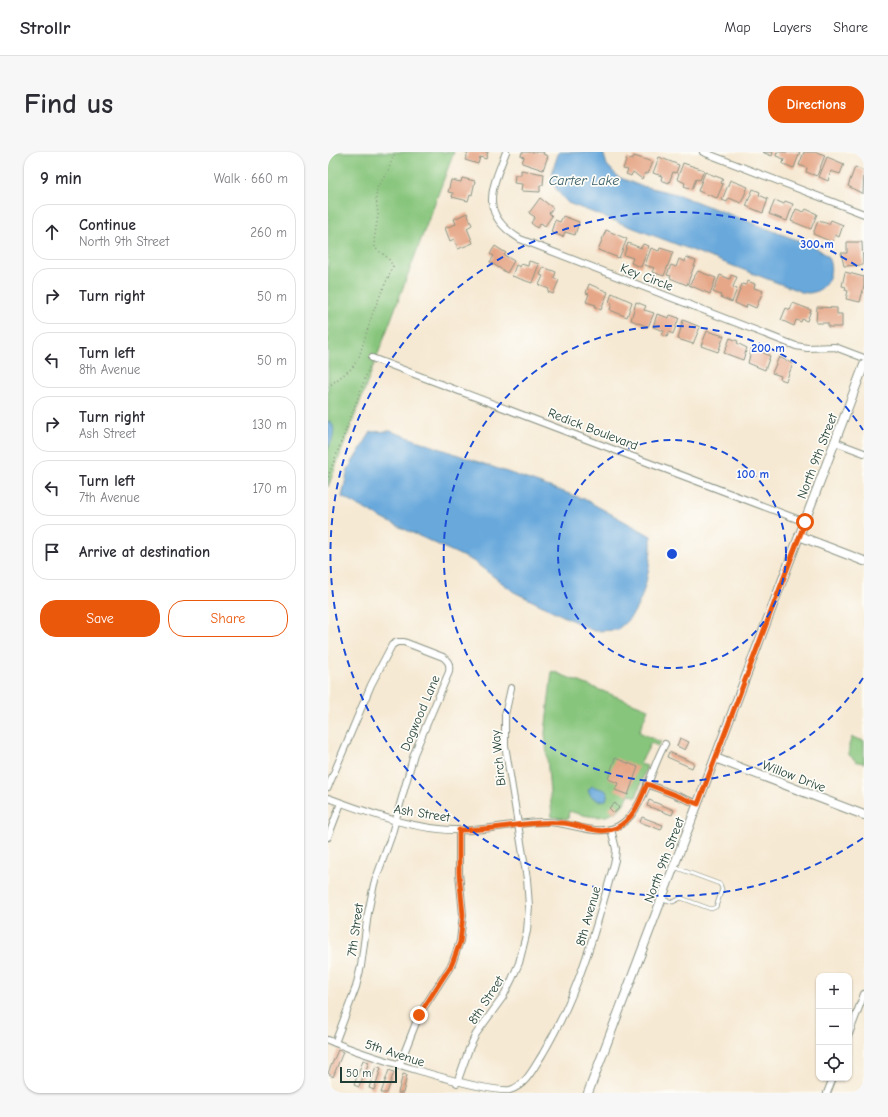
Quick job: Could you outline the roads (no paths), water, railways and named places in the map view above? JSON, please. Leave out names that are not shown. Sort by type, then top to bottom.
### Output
[{"type":"street","name":"Key Circle","points":[[506,152],[494,182],[491,198],[495,216],[506,231],[520,240],[796,346],[806,348],[835,347],[864,358]]},
{"type":"street","points":[[703,152],[864,214]]},
{"type":"street","name":"Redick Boulevard","points":[[372,358],[805,522]]},
{"type":"street","name":"North 9th Street","points":[[588,1093],[864,365]]},
{"type":"street","points":[[835,442],[864,454]]},
{"type":"street","points":[[799,536],[864,561]]},
{"type":"street","name":"Dogwood Lane","points":[[328,787],[371,685],[392,644],[404,642],[443,657],[448,661],[450,666],[449,672],[414,754],[396,821]]},
{"type":"street","name":"Birch Way","points":[[511,688],[505,715],[504,733],[518,825]]},
{"type":"street","points":[[611,829],[623,823],[635,811],[665,744]]},
{"type":"street","name":"Willow Drive","points":[[716,758],[864,816]]},
{"type":"street","points":[[647,784],[698,804]]},
{"type":"street","name":"Ash Street","points":[[328,798],[396,821],[419,826],[459,830],[489,829],[547,822],[565,823],[595,830],[611,829]]},
{"type":"street","points":[[328,837],[341,803]]},
{"type":"street","name":"7th Street","points":[[335,1043],[356,987],[361,966],[373,890],[396,821]]},
{"type":"street","name":"8th Street","points":[[457,1083],[476,1034],[503,997],[512,979],[525,943],[528,918],[528,892],[518,825]]},
{"type":"street","name":"8th Avenue","points":[[457,1083],[488,1092],[497,1093],[509,1091],[526,1080],[532,1071],[557,1028],[581,976],[615,860],[616,849],[611,829]]},
{"type":"street","points":[[399,1066],[419,1015],[452,964],[460,942],[463,915],[459,873],[459,830]]},
{"type":"street","points":[[852,1028],[862,1006],[864,994]]},
{"type":"street","name":"5th Avenue","points":[[328,1040],[374,1059],[457,1083]]},
{"type":"street","points":[[832,1081],[828,1092],[835,1093]]},
{"type":"street","points":[[328,1091],[333,1093]]},
{"type":"lane","points":[[662,899],[673,902],[681,898],[710,909],[716,907],[722,889],[720,884],[674,867]]},
{"type":"water","name":"Carter Lake","points":[[559,152],[603,152],[607,165],[618,177],[638,185],[676,194],[815,247],[828,258],[830,271],[827,282],[823,287],[814,292],[802,292],[568,203],[557,190],[553,180],[552,174]]},
{"type":"water","points":[[328,421],[333,425],[334,432],[328,449]]},
{"type":"water","points":[[390,431],[584,499],[651,536],[649,566],[645,587],[638,606],[631,616],[617,630],[594,631],[514,592],[473,561],[389,522],[342,497],[348,469],[371,432]]},
{"type":"water","points":[[592,786],[605,790],[608,794],[606,800],[599,801],[591,796],[588,790]]}]
